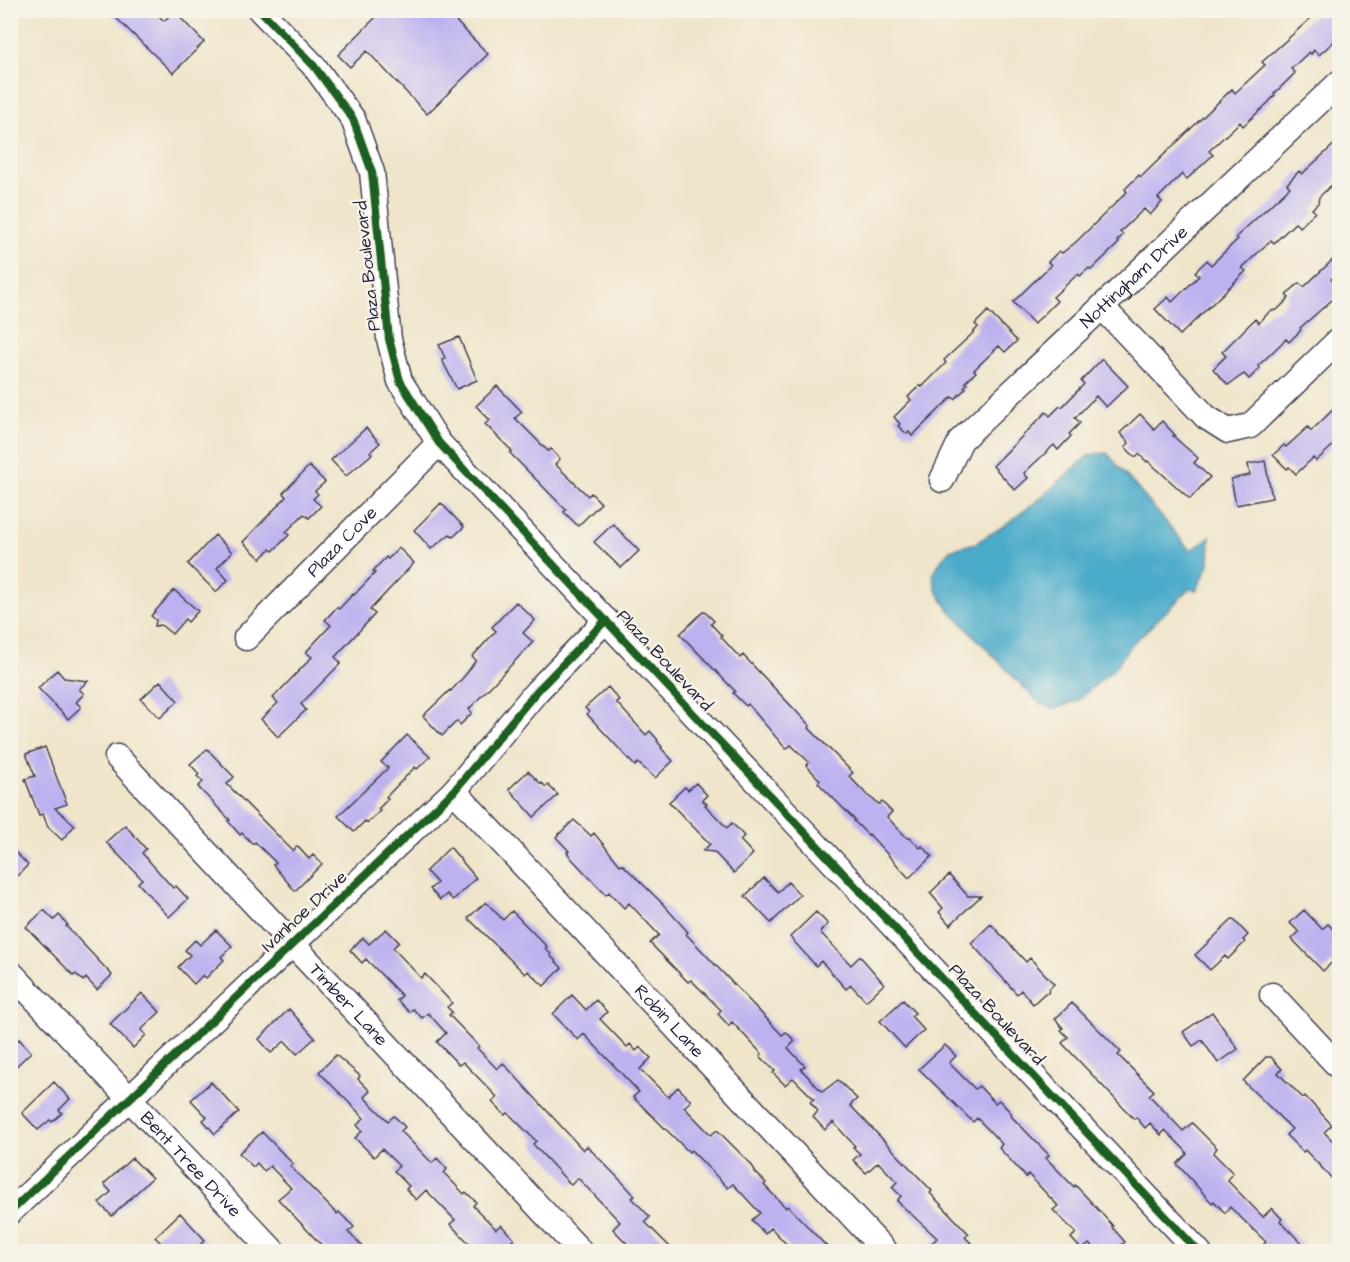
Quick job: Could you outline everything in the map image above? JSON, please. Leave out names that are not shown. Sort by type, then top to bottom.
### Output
[{"type":"street","name":"Plaza Boulevard","points":[[260,10],[314,66],[353,119],[372,172],[390,339],[400,381],[439,443],[1199,1251]]},
{"type":"street","name":"Nottingham Drive","points":[[942,480],[961,440],[1340,82]]},
{"type":"street","points":[[1102,307],[1206,417],[1228,430],[1250,426],[1340,339]]},
{"type":"street","name":"Plaza Cove","points":[[246,638],[439,443]]},
{"type":"street","name":"Ivanhoe Drive","points":[[10,1212],[453,791],[537,691],[606,620]]},
{"type":"street","name":"Timber Lane","points":[[117,758],[581,1251]]},
{"type":"street","name":"Robin Lane","points":[[453,791],[886,1251]]},
{"type":"street","name":"Bent Tree Drive","points":[[10,972],[274,1251]]},
{"type":"street","points":[[1272,995],[1340,1068]]},
{"type":"water","points":[[1107,453],[1189,549],[1195,548],[1210,537],[1209,564],[1197,590],[1190,589],[1129,647],[1116,667],[1077,701],[1053,709],[1040,704],[949,610],[936,590],[933,575],[941,560],[950,550],[976,543],[999,529],[1036,502],[1089,455]]},
{"type":"building","points":[[108,10],[153,10],[164,21],[174,11],[204,42],[173,73]]},
{"type":"building","points":[[383,10],[445,10],[488,54],[427,114],[367,51],[350,67],[338,55]]},
{"type":"building","points":[[1320,10],[1340,10],[1340,36],[1319,55],[1314,50],[1311,54],[1309,52],[1291,69],[1295,73],[1268,103],[1243,126],[1240,122],[1209,151],[1213,155],[1187,179],[1182,174],[1158,198],[1162,202],[1150,215],[1144,209],[1120,232],[1123,235],[1117,241],[1119,243],[1091,270],[1089,268],[1080,276],[1078,274],[1053,297],[1057,301],[1034,324],[1013,302],[1051,265],[1048,262],[1059,251],[1062,253],[1076,242],[1127,192],[1125,189],[1139,175],[1141,177],[1232,89],[1235,93],[1265,65],[1262,62]]},
{"type":"building","points":[[1340,139],[1340,177],[1319,197],[1318,203],[1312,209],[1315,212],[1300,227],[1295,223],[1274,243],[1271,240],[1242,268],[1246,271],[1180,335],[1155,309],[1168,297],[1172,302],[1199,276],[1195,272],[1207,260],[1211,265],[1238,239],[1236,237],[1290,187],[1287,184],[1299,171],[1302,174]]},
{"type":"building","points":[[1340,253],[1340,272],[1331,279],[1340,287],[1340,293],[1300,328],[1301,330],[1289,342],[1286,339],[1258,366],[1260,368],[1249,379],[1244,374],[1228,385],[1213,369],[1226,356],[1222,352],[1255,319],[1259,323],[1270,311],[1277,310],[1289,298],[1286,295],[1299,283],[1304,287]]},
{"type":"building","points":[[988,311],[1017,341],[1005,352],[999,346],[974,370],[976,372],[965,382],[967,384],[964,387],[966,388],[955,399],[952,397],[912,436],[909,432],[907,434],[898,426],[900,424],[894,417],[911,400],[908,397],[920,385],[922,387],[946,363],[944,360],[972,334],[978,327],[975,324]]},
{"type":"building","points":[[459,337],[477,380],[457,389],[442,360],[445,358],[439,345]]},
{"type":"building","points":[[1102,359],[1128,386],[1106,407],[1096,396],[1075,418],[1080,423],[1069,434],[1071,436],[1058,450],[1054,445],[1024,473],[1028,478],[1015,490],[993,466],[1046,412],[1050,416],[1060,406],[1062,407],[1084,384],[1081,381]]},
{"type":"building","points":[[497,386],[522,412],[515,418],[548,451],[551,449],[560,459],[555,464],[588,496],[591,493],[601,503],[578,526],[564,512],[566,510],[485,424],[490,420],[476,406]]},
{"type":"building","points":[[1340,403],[1340,439],[1316,461],[1313,458],[1296,474],[1289,467],[1287,469],[1273,455],[1284,445],[1286,447],[1308,427],[1311,431]]},
{"type":"building","points":[[1140,414],[1154,429],[1162,421],[1175,435],[1173,436],[1198,458],[1194,463],[1210,477],[1190,499],[1148,461],[1139,454],[1135,457],[1125,447],[1129,443],[1120,433]]},
{"type":"building","points":[[366,428],[380,443],[370,452],[372,454],[346,476],[331,460]]},
{"type":"building","points":[[1265,461],[1272,498],[1236,505],[1231,479],[1250,475],[1248,464]]},
{"type":"building","points":[[309,466],[325,482],[315,491],[318,494],[313,499],[321,506],[309,518],[304,514],[286,532],[289,535],[261,559],[243,542],[286,497],[283,493]]},
{"type":"building","points":[[441,503],[464,527],[453,537],[450,534],[431,549],[414,530]]},
{"type":"building","points":[[613,524],[639,551],[621,568],[594,542]]},
{"type":"building","points":[[215,535],[232,552],[217,568],[228,580],[216,592],[188,564]]},
{"type":"building","points":[[399,548],[414,563],[370,610],[375,614],[335,657],[341,663],[301,704],[306,710],[278,737],[261,719],[278,703],[273,698],[312,657],[306,652],[331,625],[325,620],[337,607],[339,609],[354,595],[375,573],[373,571],[386,557],[388,559]]},
{"type":"building","points":[[174,590],[198,611],[188,622],[185,619],[172,634],[161,625],[155,626],[156,620],[151,616]]},
{"type":"building","points":[[516,602],[535,620],[523,633],[533,642],[469,709],[472,713],[460,725],[457,721],[442,736],[423,716],[467,673],[476,660],[472,657],[496,631],[492,627]]},
{"type":"building","points":[[704,611],[714,621],[711,624],[740,658],[743,655],[853,773],[849,776],[867,795],[879,804],[882,802],[892,812],[887,817],[907,838],[910,838],[920,848],[922,846],[932,856],[909,878],[818,783],[820,780],[806,765],[809,762],[791,745],[786,749],[748,704],[746,706],[733,693],[735,691],[680,634]]},
{"type":"building","points":[[57,670],[64,678],[88,681],[79,689],[84,694],[76,702],[81,707],[68,719],[38,688]]},
{"type":"building","points":[[160,681],[178,701],[160,718],[141,699]]},
{"type":"building","points":[[608,687],[619,700],[616,702],[646,735],[650,731],[673,761],[655,778],[638,763],[635,766],[587,714],[589,712],[585,708]]},
{"type":"building","points":[[407,735],[430,757],[417,769],[415,767],[386,797],[388,799],[378,809],[380,811],[354,832],[338,816],[388,768],[381,762]]},
{"type":"building","points":[[45,747],[67,804],[55,808],[75,825],[62,840],[48,827],[43,814],[39,815],[25,779],[35,776],[26,754]]},
{"type":"building","points":[[207,749],[234,777],[227,784],[293,851],[297,846],[309,859],[313,855],[322,864],[295,891],[273,865],[276,863],[255,842],[253,844],[242,833],[240,835],[228,821],[230,820],[198,787],[203,782],[190,764]]},
{"type":"building","points":[[528,771],[541,784],[546,787],[548,785],[558,795],[534,817],[509,789]]},
{"type":"building","points":[[696,783],[707,795],[702,800],[707,804],[705,805],[727,828],[732,823],[744,836],[740,840],[753,854],[734,873],[714,852],[703,851],[710,844],[669,802],[685,787],[688,790]]},
{"type":"building","points":[[574,820],[591,836],[594,833],[620,865],[622,864],[660,901],[688,932],[686,934],[782,1035],[786,1032],[795,1041],[788,1048],[805,1066],[801,1069],[822,1092],[838,1080],[857,1099],[850,1105],[932,1191],[930,1193],[969,1234],[965,1237],[979,1251],[940,1251],[932,1243],[937,1238],[897,1201],[901,1196],[892,1187],[897,1182],[878,1162],[866,1173],[853,1160],[860,1154],[833,1122],[825,1130],[813,1117],[818,1111],[810,1102],[814,1099],[793,1078],[785,1085],[760,1056],[762,1054],[732,1022],[729,1026],[718,1014],[721,1010],[691,980],[688,982],[650,943],[659,935],[629,903],[624,908],[609,892],[606,895],[572,859],[567,852],[569,851],[556,837]]},
{"type":"building","points":[[125,825],[146,849],[142,853],[173,888],[176,886],[188,899],[169,917],[138,883],[142,879],[106,842]]},
{"type":"building","points":[[10,847],[28,865],[10,883]]},
{"type":"building","points":[[450,847],[476,878],[453,900],[447,894],[440,900],[430,889],[437,883],[426,871]]},
{"type":"building","points":[[949,875],[968,896],[981,896],[950,925],[939,912],[943,908],[930,893]]},
{"type":"building","points":[[764,878],[778,892],[788,882],[800,895],[771,923],[745,896]]},
{"type":"building","points":[[486,902],[503,920],[512,911],[547,947],[545,949],[562,968],[544,986],[528,971],[525,974],[468,918]]},
{"type":"building","points":[[44,910],[54,920],[59,915],[68,925],[66,926],[112,975],[97,990],[86,978],[83,981],[76,974],[74,976],[26,927]]},
{"type":"building","points":[[1304,910],[1322,929],[1328,924],[1340,936],[1340,955],[1323,971],[1292,939],[1299,932],[1290,923]]},
{"type":"building","points":[[816,912],[828,924],[820,932],[851,965],[860,956],[884,984],[866,1001],[851,985],[846,989],[821,961],[816,966],[790,937]]},
{"type":"building","points":[[1233,919],[1248,935],[1243,940],[1245,942],[1228,959],[1225,956],[1210,970],[1195,955]]},
{"type":"building","points":[[991,924],[1026,962],[1030,958],[1054,984],[1048,993],[1033,1004],[1021,990],[1017,994],[971,943]]},
{"type":"building","points":[[386,929],[399,942],[393,948],[421,978],[425,974],[452,1003],[447,1007],[452,1012],[449,1015],[479,1046],[477,1048],[497,1069],[503,1063],[583,1150],[587,1146],[625,1185],[635,1196],[632,1198],[650,1217],[645,1222],[674,1251],[634,1251],[613,1229],[620,1222],[578,1178],[571,1185],[533,1144],[536,1141],[508,1113],[505,1115],[492,1102],[497,1097],[463,1062],[459,1065],[437,1042],[446,1033],[428,1013],[422,1018],[413,1009],[409,1012],[397,1000],[402,996],[366,959],[362,963],[350,950],[363,938],[369,944]]},
{"type":"building","points":[[216,930],[232,946],[221,957],[224,960],[206,978],[203,975],[194,984],[178,967],[190,955],[185,950],[195,940],[200,945]]},
{"type":"building","points":[[142,993],[160,1012],[141,1030],[146,1035],[133,1048],[110,1024]]},
{"type":"building","points":[[572,995],[586,1010],[596,1000],[607,1012],[600,1019],[627,1047],[630,1044],[636,1051],[640,1047],[651,1058],[640,1069],[668,1097],[678,1087],[691,1101],[684,1107],[711,1135],[717,1130],[750,1163],[754,1171],[766,1183],[764,1185],[786,1208],[788,1206],[831,1251],[793,1251],[771,1228],[765,1234],[752,1220],[760,1213],[733,1184],[728,1188],[691,1150],[689,1152],[633,1097],[639,1092],[584,1034],[578,1040],[553,1014]]},
{"type":"building","points":[[903,1000],[915,1013],[911,1016],[924,1030],[905,1048],[880,1021]]},
{"type":"building","points":[[1072,1003],[1121,1052],[1118,1055],[1154,1091],[1149,1095],[1183,1131],[1192,1123],[1217,1148],[1213,1153],[1233,1173],[1227,1180],[1263,1217],[1272,1208],[1282,1219],[1280,1221],[1309,1251],[1257,1251],[1266,1242],[1230,1207],[1225,1213],[1214,1201],[1212,1203],[1177,1164],[1187,1154],[1185,1150],[1165,1130],[1161,1135],[1150,1123],[1145,1128],[1136,1117],[1134,1119],[1062,1043],[1068,1037],[1055,1019]]},
{"type":"building","points":[[289,1009],[315,1038],[297,1054],[285,1041],[271,1053],[259,1039]]},
{"type":"building","points":[[1212,1012],[1238,1049],[1218,1063],[1202,1040],[1193,1046],[1183,1032]]},
{"type":"building","points":[[19,1039],[31,1052],[10,1072],[10,1047]]},
{"type":"building","points":[[945,1045],[956,1056],[949,1063],[975,1089],[979,1086],[995,1103],[999,1100],[1012,1114],[1011,1116],[1049,1155],[1046,1158],[1113,1226],[1125,1242],[1115,1251],[1096,1251],[1089,1244],[1082,1250],[1071,1238],[1076,1233],[1053,1210],[1058,1206],[999,1148],[1002,1144],[977,1118],[973,1122],[919,1069]]},
{"type":"building","points":[[336,1055],[360,1076],[358,1079],[370,1091],[364,1097],[388,1121],[394,1116],[405,1127],[401,1131],[432,1163],[437,1158],[447,1169],[444,1173],[464,1194],[466,1192],[476,1202],[473,1206],[496,1229],[501,1225],[522,1251],[477,1251],[450,1224],[455,1220],[426,1190],[416,1200],[406,1189],[409,1186],[394,1171],[399,1166],[382,1149],[374,1157],[355,1138],[362,1131],[357,1125],[364,1118],[319,1072]]},
{"type":"building","points":[[1266,1057],[1271,1057],[1282,1069],[1278,1073],[1303,1098],[1305,1096],[1332,1125],[1324,1132],[1340,1148],[1340,1187],[1305,1150],[1303,1152],[1286,1135],[1292,1129],[1243,1081]]},
{"type":"building","points":[[54,1082],[70,1099],[59,1110],[62,1113],[38,1130],[22,1113]]},
{"type":"building","points":[[211,1082],[239,1112],[215,1134],[203,1120],[207,1117],[191,1100]]},
{"type":"building","points":[[262,1132],[293,1164],[290,1166],[337,1214],[339,1212],[354,1227],[348,1232],[367,1251],[327,1251],[278,1199],[291,1188],[270,1166],[264,1171],[257,1163],[253,1167],[239,1153]]},
{"type":"building","points":[[132,1158],[152,1178],[112,1216],[99,1203],[111,1192],[104,1184]]},
{"type":"building","points":[[180,1213],[205,1240],[194,1251],[176,1251],[170,1246],[167,1249],[155,1237]]},
{"type":"cycle path","points":[[260,10],[314,66],[353,119],[372,172],[389,339],[400,381],[439,443],[1199,1252]]},
{"type":"cycle path","points":[[10,1212],[454,791],[537,691],[606,620]]}]
